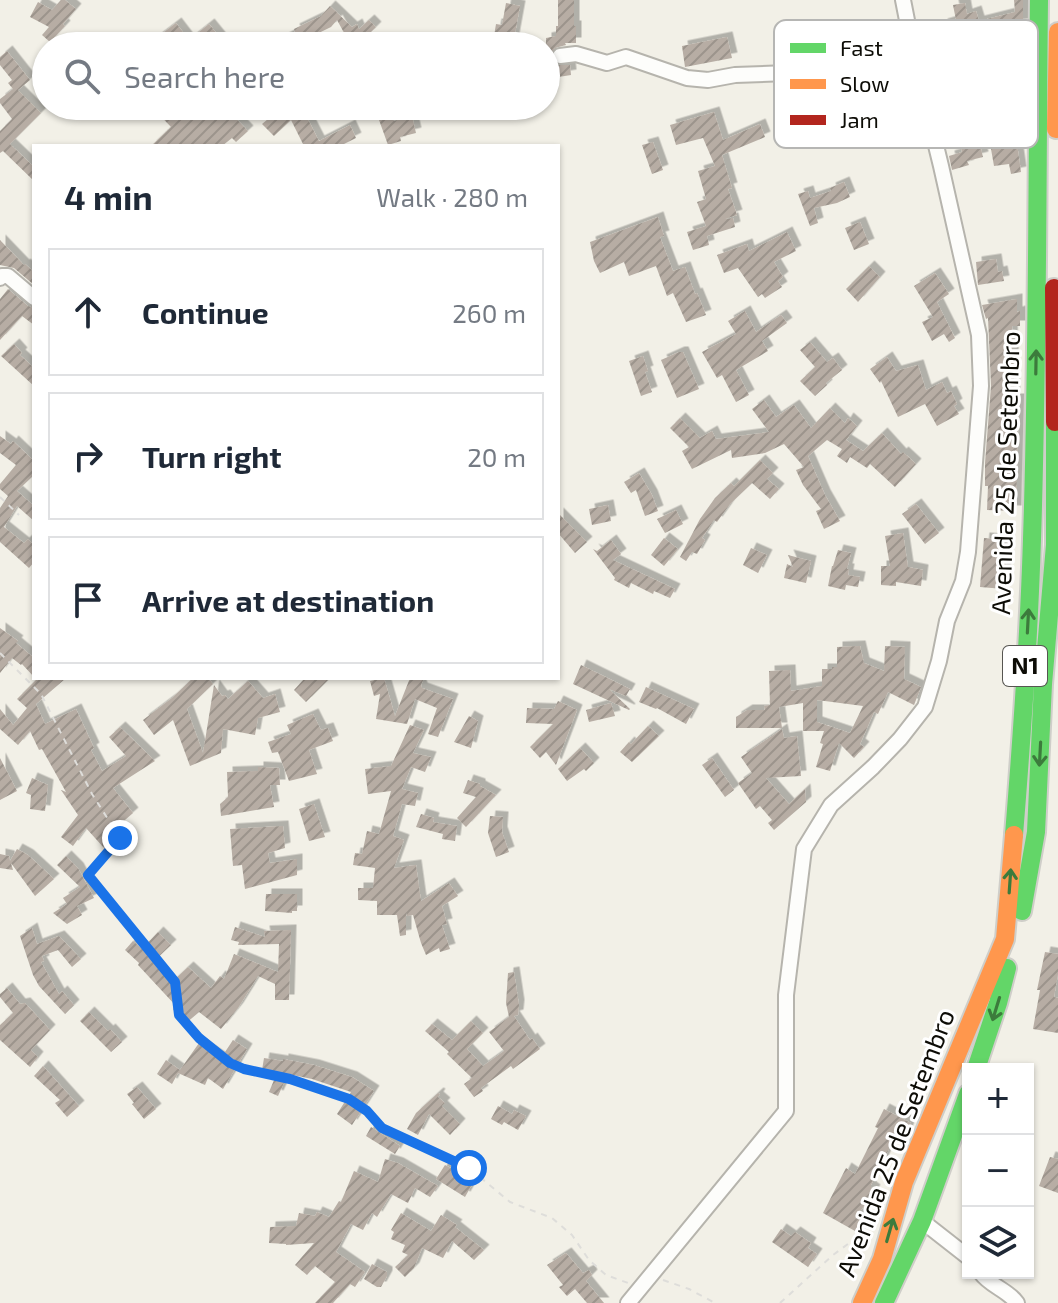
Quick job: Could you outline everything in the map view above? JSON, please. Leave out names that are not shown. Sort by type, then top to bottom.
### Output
[{"type":"highway","name":"Avenida 25 de Setembro","points":[[1038,110],[1039,0]]},
{"type":"highway","points":[[1056,154],[1058,32]]},
{"type":"highway","name":"Avenida 25 de Setembro","points":[[862,1303],[882,1259],[904,1182],[1005,939],[1021,743],[1032,543],[1038,148]]},
{"type":"highway","name":"Avenida 25 de Setembro","points":[[978,1063],[998,1003],[1024,905],[1036,832],[1050,702],[1055,545],[1055,215]]},
{"type":"highway","name":"Avenida 25 de Setembro","points":[[884,1303],[922,1221],[962,1111]]},
{"type":"street","points":[[903,0],[907,20]]},
{"type":"street","points":[[560,56],[576,54],[607,63],[626,57],[687,78],[708,80],[774,74]]},
{"type":"street","points":[[628,1303],[786,1111],[786,995],[804,849],[831,805],[900,739],[925,707],[947,621],[963,581],[981,386],[979,335],[937,148]]},
{"type":"street","points":[[0,278],[8,276],[32,296]]},
{"type":"street","points":[[922,1221],[962,1252]]},
{"type":"street","points":[[985,1279],[1017,1303]]},
{"type":"path","points":[[0,497],[19,515]]},
{"type":"path","points":[[0,653],[41,694],[92,794],[120,838],[88,875],[175,982],[179,1015],[199,1038],[230,1063],[244,1069],[290,1079],[349,1099],[367,1111],[382,1128],[469,1168],[510,1202],[552,1218],[572,1235],[589,1260],[606,1275],[631,1284]]},
{"type":"path","points":[[780,1303],[856,1238],[875,1216]]},
{"type":"path","points":[[663,1280],[715,1303]]},
{"type":"building","points":[[61,0],[76,9],[59,32],[45,32],[49,27],[30,17],[38,2],[52,10]]},
{"type":"building","points":[[558,0],[574,0],[576,43],[565,43],[560,47],[560,32],[556,32]]},
{"type":"building","points":[[1014,0],[1023,0],[1023,20],[983,20],[1015,12]]},
{"type":"building","points":[[506,3],[520,6],[515,32],[495,32],[496,24],[502,25]]},
{"type":"building","points":[[965,3],[967,14],[976,11],[979,20],[956,20],[953,5]]},
{"type":"building","points":[[330,6],[352,27],[357,24],[359,29],[369,20],[376,27],[371,32],[344,32],[337,20],[321,32],[295,32],[294,29],[321,16]]},
{"type":"building","points":[[176,23],[183,32],[164,32]]},
{"type":"building","points":[[209,24],[216,32],[199,32]]},
{"type":"building","points":[[727,37],[732,58],[685,67],[682,46]]},
{"type":"building","points":[[7,51],[30,80],[18,90],[32,104],[34,120],[10,144],[32,165],[32,179],[3,151],[0,153],[0,131],[12,119],[0,99],[13,89],[8,83],[12,80],[0,65],[0,57]]},
{"type":"building","points":[[560,65],[570,65],[571,75],[560,77]]},
{"type":"building","points":[[714,112],[723,140],[760,124],[765,137],[722,155],[732,188],[728,189],[737,215],[725,219],[733,218],[735,227],[707,236],[709,245],[693,250],[687,232],[706,226],[697,202],[706,199],[698,171],[715,166],[703,138],[676,145],[670,125]]},
{"type":"building","points":[[164,120],[237,120],[248,131],[236,142],[232,138],[224,144],[153,144],[171,127]]},
{"type":"building","points":[[267,120],[291,120],[274,136],[262,124]]},
{"type":"building","points":[[291,120],[308,120],[319,141],[350,125],[356,138],[344,144],[303,144]]},
{"type":"building","points":[[379,120],[413,120],[416,133],[388,144]]},
{"type":"building","points":[[653,142],[663,170],[652,174],[642,145]]},
{"type":"building","points":[[961,148],[981,148],[983,157],[967,161],[969,165],[952,170],[949,156],[962,152]]},
{"type":"building","points":[[1018,148],[1021,172],[1011,174],[1009,164],[994,166],[991,149]]},
{"type":"building","points":[[844,182],[850,197],[814,208],[818,223],[810,226],[798,194],[808,191],[810,198],[831,191],[830,188]]},
{"type":"building","points":[[658,217],[664,236],[660,237],[673,271],[685,267],[706,315],[686,322],[673,293],[667,296],[656,266],[629,276],[624,262],[600,273],[594,261],[590,242]]},
{"type":"building","points":[[860,222],[869,244],[854,250],[845,228]]},
{"type":"building","points":[[787,232],[796,251],[774,262],[783,277],[778,281],[782,287],[765,298],[762,294],[758,297],[738,268],[724,273],[717,255],[747,244],[749,251]]},
{"type":"building","points":[[0,240],[32,270],[32,283],[14,268],[0,265]]},
{"type":"building","points":[[996,259],[998,272],[1002,271],[1004,281],[978,285],[976,262]]},
{"type":"building","points":[[869,266],[880,277],[858,302],[846,289]]},
{"type":"building","points":[[935,273],[949,294],[937,302],[955,338],[949,342],[944,334],[932,341],[922,322],[933,317],[914,286]]},
{"type":"building","points":[[8,289],[32,307],[32,324],[22,316],[0,340],[0,299]]},
{"type":"building","points":[[1017,299],[1020,326],[1012,326],[1015,399],[1019,399],[1016,511],[987,510],[985,463],[991,386],[988,318],[982,305]]},
{"type":"building","points":[[745,311],[756,332],[781,315],[787,323],[762,341],[768,351],[736,370],[749,395],[736,402],[722,375],[717,378],[702,352],[736,334],[728,321]]},
{"type":"building","points":[[810,342],[827,362],[833,358],[842,370],[815,396],[800,381],[815,367],[800,350]]},
{"type":"building","points":[[14,344],[32,366],[32,384],[1,356]]},
{"type":"building","points":[[683,352],[699,389],[677,398],[661,360]]},
{"type":"building","points":[[643,356],[652,392],[641,396],[629,361]]},
{"type":"building","points":[[887,357],[896,371],[918,365],[926,390],[942,382],[947,393],[951,391],[959,414],[937,426],[925,404],[898,417],[881,381],[870,369]]},
{"type":"building","points":[[764,400],[776,417],[794,405],[811,428],[830,408],[845,423],[848,418],[857,426],[846,440],[863,451],[882,433],[901,454],[903,452],[916,464],[895,487],[870,464],[867,468],[850,457],[847,463],[837,456],[842,449],[827,440],[808,456],[840,521],[824,529],[816,511],[821,509],[796,470],[804,467],[784,444],[765,453],[732,458],[731,450],[692,469],[682,451],[689,447],[670,428],[680,418],[700,438],[712,431],[716,439],[769,432],[752,409]]},
{"type":"building","points":[[0,436],[11,444],[13,441],[32,459],[32,477],[17,491],[32,504],[32,519],[17,506],[4,527],[24,543],[28,539],[32,543],[32,564],[29,568],[0,542],[0,508],[8,496],[0,489],[0,484],[16,465],[0,453]]},
{"type":"building","points":[[760,460],[773,473],[767,479],[779,489],[770,499],[752,483],[717,522],[714,520],[702,538],[705,540],[697,554],[692,552],[686,561],[680,557],[715,498],[731,483],[734,486]]},
{"type":"building","points":[[639,473],[658,511],[645,516],[636,490],[631,493],[624,482]]},
{"type":"building","points":[[916,504],[939,533],[925,544],[902,514]]},
{"type":"building","points":[[608,505],[611,521],[592,525],[589,509]]},
{"type":"building","points":[[676,510],[683,524],[665,533],[657,519]]},
{"type":"building","points":[[560,515],[587,542],[575,553],[560,535]]},
{"type":"building","points":[[903,533],[908,567],[923,570],[921,586],[896,582],[896,586],[881,585],[881,566],[890,566],[885,536]]},
{"type":"building","points":[[664,538],[678,549],[664,566],[651,555]]},
{"type":"building","points":[[984,538],[1008,540],[1004,589],[980,587]]},
{"type":"building","points":[[611,540],[621,554],[613,560],[675,589],[670,598],[631,583],[629,588],[614,580],[593,549],[597,551]]},
{"type":"building","points":[[751,548],[767,555],[758,573],[743,565]]},
{"type":"building","points":[[838,550],[851,553],[848,575],[860,577],[858,587],[846,585],[845,590],[828,586]]},
{"type":"building","points":[[788,555],[811,561],[806,583],[784,578],[787,564],[793,567]]},
{"type":"building","points":[[0,628],[32,656],[32,675],[12,658],[0,673]]},
{"type":"building","points":[[860,646],[864,663],[884,671],[885,646],[905,647],[904,679],[921,687],[914,705],[888,692],[878,714],[874,712],[860,744],[864,747],[854,758],[839,743],[830,771],[816,767],[824,731],[803,731],[803,703],[779,707],[782,728],[736,728],[736,717],[747,710],[765,710],[764,706],[770,705],[769,671],[790,670],[791,691],[822,686],[822,669],[837,667],[837,647]],"holes":[[[817,700],[863,706],[850,733],[817,722]]]},
{"type":"building","points":[[581,665],[630,689],[626,696],[609,689],[630,709],[573,684]]},
{"type":"building","points":[[36,680],[64,680],[36,704],[45,724],[76,709],[102,771],[126,756],[109,737],[120,727],[155,761],[113,788],[133,813],[111,832],[116,838],[104,848],[86,828],[73,846],[61,837],[78,815],[61,790],[66,792],[42,749],[39,750],[30,731],[18,745],[0,729],[0,709],[13,725],[27,708],[17,699]]},
{"type":"building","points":[[191,680],[210,680],[213,684],[187,709],[203,753],[214,685],[228,699],[248,681],[263,698],[275,694],[280,712],[258,718],[255,735],[223,729],[221,753],[190,766],[173,720],[154,735],[143,720]]},
{"type":"building","points":[[303,680],[328,680],[306,702],[294,690]]},
{"type":"building","points":[[385,680],[395,716],[409,680],[423,680],[422,688],[453,699],[438,737],[428,734],[437,708],[415,699],[407,724],[376,719],[380,694],[374,696],[370,681]]},
{"type":"building","points":[[646,687],[694,709],[686,724],[639,702]]},
{"type":"building","points":[[558,701],[577,710],[556,765],[546,752],[540,758],[530,747],[553,724],[526,723],[527,708],[554,709]]},
{"type":"building","points":[[611,703],[615,716],[589,722],[586,710]]},
{"type":"building","points":[[313,714],[321,730],[328,728],[333,741],[309,750],[317,774],[289,781],[278,752],[272,753],[268,742],[291,734],[287,725]]},
{"type":"building","points":[[469,716],[478,721],[471,748],[454,742]]},
{"type":"building","points":[[410,725],[424,730],[413,753],[431,757],[425,772],[411,767],[402,789],[418,793],[415,806],[402,804],[393,836],[404,840],[394,868],[416,865],[421,901],[449,883],[458,896],[442,906],[447,924],[442,925],[450,949],[440,952],[439,948],[426,955],[413,915],[407,916],[406,913],[406,935],[400,936],[397,915],[377,915],[377,901],[358,900],[358,888],[373,888],[375,868],[353,865],[355,853],[362,854],[367,831],[379,834],[391,791],[368,794],[365,769],[391,766]]},
{"type":"building","points":[[648,726],[659,736],[632,762],[620,752]]},
{"type":"building","points":[[782,729],[784,738],[797,736],[801,776],[766,778],[789,804],[805,789],[806,802],[774,830],[768,823],[772,820],[760,806],[756,809],[738,783],[752,773],[741,757]]},
{"type":"building","points":[[580,748],[594,763],[567,781],[558,769]]},
{"type":"building","points":[[0,758],[17,791],[0,800]]},
{"type":"building","points":[[712,758],[734,790],[725,797],[702,765]]},
{"type":"building","points":[[258,767],[279,768],[280,785],[270,785],[274,807],[221,816],[220,804],[228,797],[227,772],[258,771]]},
{"type":"building","points":[[32,778],[48,785],[45,811],[30,809],[31,795],[26,793]]},
{"type":"building","points":[[468,780],[496,795],[466,827],[457,818],[476,797],[463,793]]},
{"type":"building","points":[[314,804],[325,837],[309,841],[299,809]]},
{"type":"building","points":[[421,814],[434,818],[433,822],[457,826],[455,841],[442,839],[443,834],[416,827]]},
{"type":"building","points":[[490,816],[503,817],[502,832],[509,852],[496,857],[488,833]]},
{"type":"building","points":[[283,826],[285,848],[268,853],[270,863],[297,859],[297,875],[245,889],[242,865],[233,866],[230,829]]},
{"type":"building","points":[[17,849],[54,879],[35,896],[11,863],[13,870],[0,868],[0,854],[9,856],[10,861]]},
{"type":"building","points":[[66,856],[78,868],[94,898],[77,906],[82,915],[67,924],[53,913],[67,904],[63,898],[80,887],[57,865]]},
{"type":"building","points":[[266,894],[297,894],[297,911],[265,911]]},
{"type":"building","points":[[235,927],[265,937],[264,931],[291,930],[289,1000],[275,1000],[275,984],[258,976],[221,1029],[199,1012],[185,1024],[173,1009],[176,1006],[125,950],[133,941],[142,949],[158,932],[171,945],[153,962],[171,983],[188,967],[211,988],[220,976],[224,979],[234,954],[278,972],[279,944],[238,945],[239,942],[231,940]]},
{"type":"building","points":[[32,928],[37,944],[59,936],[81,959],[72,967],[58,950],[42,956],[44,961],[41,962],[59,994],[62,991],[74,1005],[65,1014],[33,975],[20,936]]},
{"type":"building","points":[[1045,952],[1058,954],[1054,997],[1058,998],[1058,1033],[1033,1029]]},
{"type":"building","points":[[514,972],[519,1005],[518,1015],[514,1016],[540,1049],[513,1069],[511,1066],[481,1088],[483,1091],[474,1097],[464,1084],[472,1078],[425,1031],[432,1024],[452,1040],[471,1021],[483,1033],[467,1049],[483,1066],[504,1051],[489,1032],[509,1017],[506,1003],[508,973]]},
{"type":"building","points":[[7,988],[50,1030],[31,1050],[38,1057],[30,1067],[0,1040],[0,1025],[13,1013],[0,997]]},
{"type":"building","points":[[89,1012],[122,1042],[111,1052],[80,1021]]},
{"type":"building","points":[[233,1040],[247,1049],[223,1089],[208,1078],[205,1085],[178,1073],[172,1084],[157,1074],[166,1060],[180,1070],[199,1043],[221,1058]]},
{"type":"building","points":[[264,1058],[314,1065],[352,1077],[374,1091],[352,1125],[337,1114],[351,1092],[288,1074],[278,1096],[269,1092],[277,1073],[262,1070]]},
{"type":"building","points":[[43,1066],[79,1106],[67,1117],[55,1103],[60,1100],[34,1076]]},
{"type":"building","points":[[137,1087],[156,1109],[144,1119],[127,1094]]},
{"type":"building","points":[[438,1093],[445,1103],[442,1106],[460,1124],[450,1135],[429,1114],[418,1135],[407,1129],[416,1113]]},
{"type":"building","points":[[498,1106],[512,1114],[514,1110],[526,1116],[518,1130],[491,1119]]},
{"type":"building","points":[[884,1109],[911,1123],[903,1141],[895,1137],[871,1185],[875,1190],[859,1213],[864,1216],[855,1231],[823,1213],[846,1168],[855,1174]]},
{"type":"building","points":[[371,1127],[400,1146],[395,1154],[366,1136]]},
{"type":"building","points":[[1050,1157],[1058,1159],[1058,1193],[1039,1186]]},
{"type":"building","points":[[385,1159],[438,1186],[430,1197],[415,1188],[408,1203],[391,1194],[377,1217],[372,1213],[363,1230],[351,1224],[336,1252],[365,1272],[355,1287],[350,1284],[333,1303],[315,1303],[335,1282],[315,1266],[307,1275],[295,1265],[314,1243],[269,1243],[270,1227],[296,1226],[299,1213],[315,1216],[317,1212],[329,1217],[341,1202],[354,1171],[378,1182]]},
{"type":"building","points":[[445,1165],[474,1181],[465,1197],[436,1179]]},
{"type":"building","points":[[401,1213],[431,1231],[441,1215],[484,1250],[474,1260],[452,1241],[443,1258],[422,1248],[414,1268],[405,1277],[395,1267],[408,1255],[402,1252],[405,1245],[391,1239],[394,1232],[391,1230]]},
{"type":"building","points":[[781,1229],[791,1236],[795,1232],[811,1243],[808,1248],[817,1254],[808,1267],[772,1242]]},
{"type":"building","points":[[566,1253],[583,1273],[589,1270],[592,1275],[586,1281],[604,1303],[587,1303],[575,1289],[567,1296],[559,1287],[563,1285],[547,1265]]},
{"type":"building","points":[[372,1264],[387,1272],[381,1287],[364,1279]]},
{"type":"traffic: fast","points":[[1038,112],[1039,0]]},
{"type":"traffic: fast","points":[[1014,835],[1032,539],[1038,148]]},
{"type":"traffic: fast","points":[[1022,911],[1036,832],[1043,684],[1055,545],[1055,422]]},
{"type":"traffic: fast","points":[[978,1063],[1007,968]]},
{"type":"traffic: fast","points":[[884,1303],[922,1221],[962,1111]]},
{"type":"traffic: slow","points":[[1056,129],[1058,32]]},
{"type":"traffic: slow","points":[[862,1303],[882,1259],[904,1182],[1005,939],[1014,835]]},
{"type":"traffic: jam","points":[[1054,288],[1055,422]]},
{"type":"route","points":[[120,838],[88,875],[175,982],[179,1015],[199,1038],[230,1063],[244,1069],[290,1079],[349,1099],[367,1111],[382,1128],[469,1168]]}]
